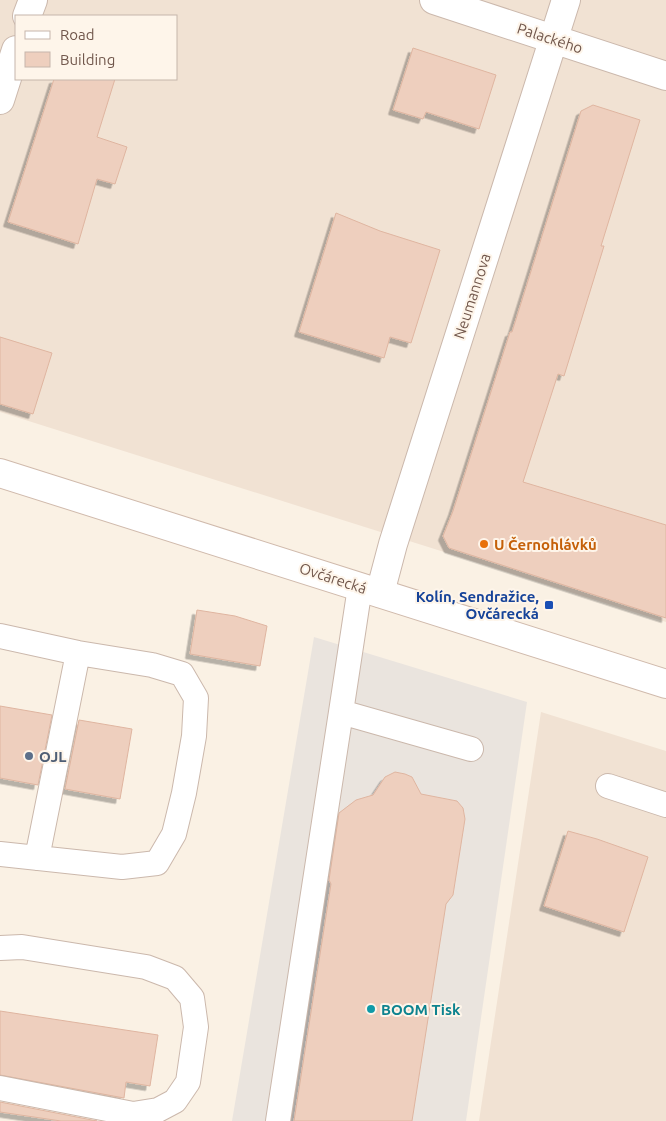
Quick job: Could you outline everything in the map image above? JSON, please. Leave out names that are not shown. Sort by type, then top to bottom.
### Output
[{"type":"street","points":[[27,15],[32,0]]},
{"type":"street","name":"Palackého","points":[[434,0],[666,76]]},
{"type":"street","name":"Neumannova","points":[[370,590],[393,544],[566,0]]},
{"type":"street","points":[[0,100],[15,53]]},
{"type":"street","name":"Ovčárecká","points":[[0,473],[666,684]]},
{"type":"lane","points":[[278,1121],[341,712],[370,590]]},
{"type":"lane","points":[[0,636],[78,653],[152,665],[182,674],[196,698],[194,736],[184,793],[174,834],[157,863],[122,867],[0,854]]},
{"type":"lane","points":[[37,858],[78,653]]},
{"type":"lane","points":[[341,712],[471,749]]},
{"type":"lane","points":[[608,786],[666,805]]},
{"type":"lane","points":[[0,948],[22,947],[146,967],[175,978],[192,998],[196,1027],[188,1082],[175,1101],[158,1110],[134,1114],[0,1088]]},
{"type":"shaded area","points":[[0,0],[666,0],[666,622],[0,412]]},
{"type":"shaded area","points":[[314,637],[527,702],[466,1121],[232,1121]]},
{"type":"shaded area","points":[[541,712],[666,751],[666,1121],[479,1121]]},
{"type":"building","points":[[413,48],[496,75],[479,129],[426,112],[423,119],[393,110]]},
{"type":"building","points":[[54,80],[115,80],[97,137],[127,147],[115,184],[97,179],[78,244],[8,222]]},
{"type":"building","points":[[593,105],[640,120],[601,246],[604,246],[564,376],[558,374],[523,482],[666,525],[666,618],[449,548],[443,536],[453,511],[510,332],[512,332],[581,111]]},
{"type":"building","points":[[336,213],[380,231],[440,250],[411,343],[390,337],[384,358],[299,332]]},
{"type":"building","points":[[0,337],[52,353],[33,414],[0,404]]},
{"type":"building","points":[[197,610],[235,616],[267,626],[260,666],[190,654]]},
{"type":"building","points":[[0,706],[52,715],[38,785],[0,778]]},
{"type":"building","points":[[79,720],[132,729],[120,799],[65,789]]},
{"type":"building","name":"BOOM Tisk","points":[[395,772],[412,777],[421,794],[457,801],[463,808],[465,819],[453,895],[446,904],[412,1121],[294,1121],[331,884],[329,880],[339,813],[356,800],[373,795],[385,777]]},
{"type":"building","points":[[568,831],[648,857],[624,932],[544,906]]},
{"type":"building","points":[[0,1011],[158,1035],[150,1086],[126,1082],[124,1098],[0,1075]]},
{"type":"building","points":[[0,1102],[97,1121],[61,1121],[0,1112]]},
{"type":"place","name":"U Černohlávků","points":[[484,544]]},
{"type":"place","name":"Kolín, Sendražice, Ovčárecká","points":[[549,605]]},
{"type":"place","name":"OJL","points":[[29,756]]},
{"type":"place","name":"BOOM Tisk","points":[[371,1009]]}]
